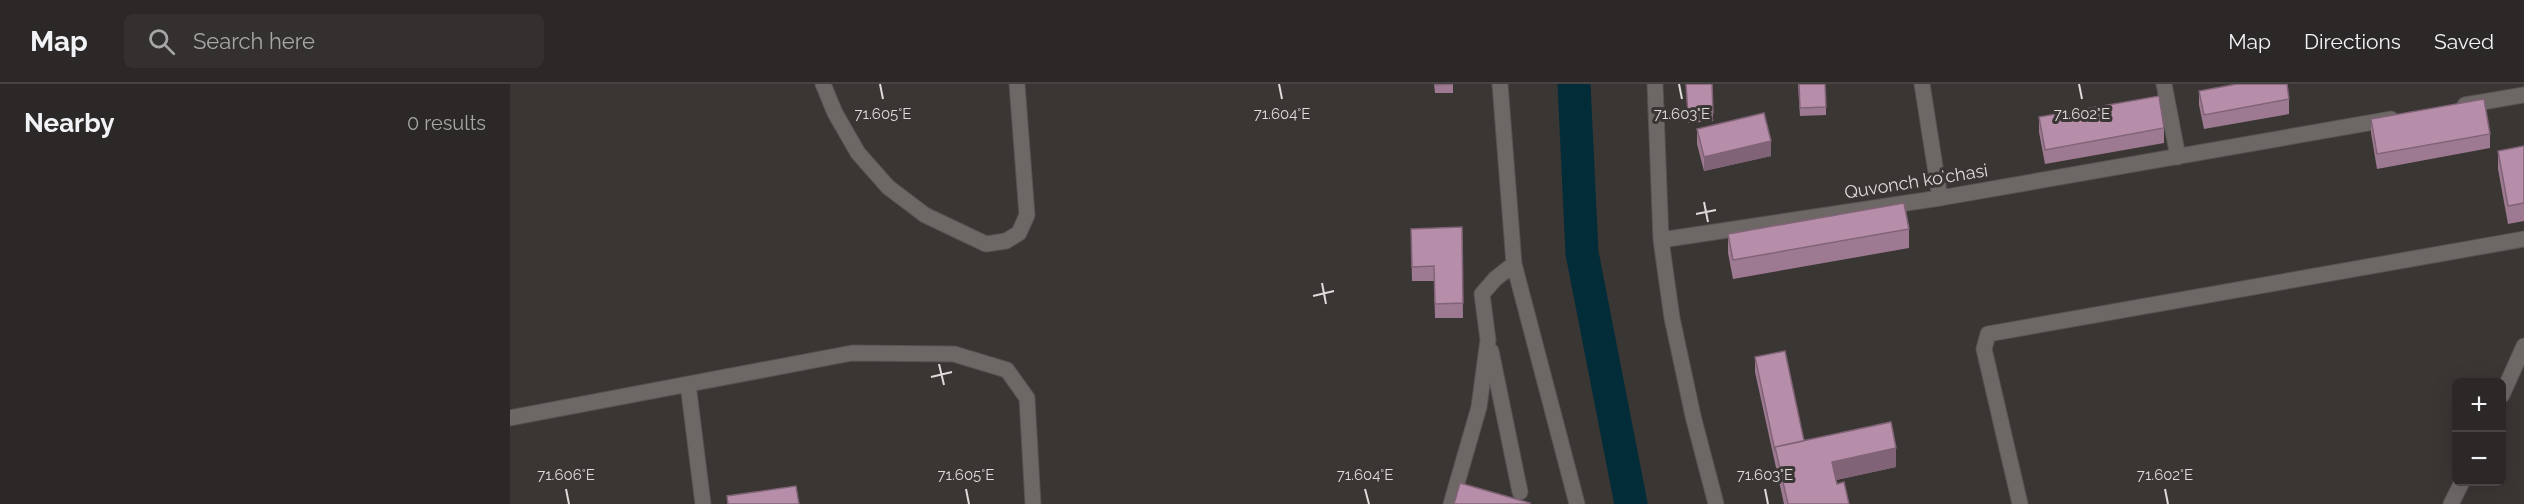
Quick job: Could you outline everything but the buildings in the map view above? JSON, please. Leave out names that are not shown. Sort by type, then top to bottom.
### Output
[{"type":"street","points":[[823,84],[835,113],[858,153],[888,188],[925,215],[986,244],[1006,241],[1019,233],[1027,215],[1017,84]]},
{"type":"street","points":[[1500,84],[1514,264],[1576,504]]},
{"type":"street","points":[[1655,84],[1661,240],[1677,340],[1716,504]]},
{"type":"street","points":[[1922,84],[1940,198]]},
{"type":"street","points":[[2164,84],[2178,157]]},
{"type":"street","points":[[2455,107],[2524,95]]},
{"type":"street","name":"Quvonch koʻchasi","points":[[1661,240],[1940,198],[2409,116]]},
{"type":"street","points":[[2020,504],[1984,349],[1988,334],[2524,239]]},
{"type":"street","points":[[1514,264],[1495,279],[1482,294],[1488,340],[1520,492]]},
{"type":"street","points":[[1451,504],[1479,407],[1488,340]]},
{"type":"street","points":[[2506,386],[2524,346]]},
{"type":"street","points":[[510,418],[852,353],[954,354],[1007,370],[1027,398],[1033,504]]},
{"type":"street","points":[[688,384],[703,504]]},
{"type":"street","points":[[2451,504],[2460,486]]},
{"type":"waterway","points":[[1574,84],[1582,253],[1631,504]]}]
